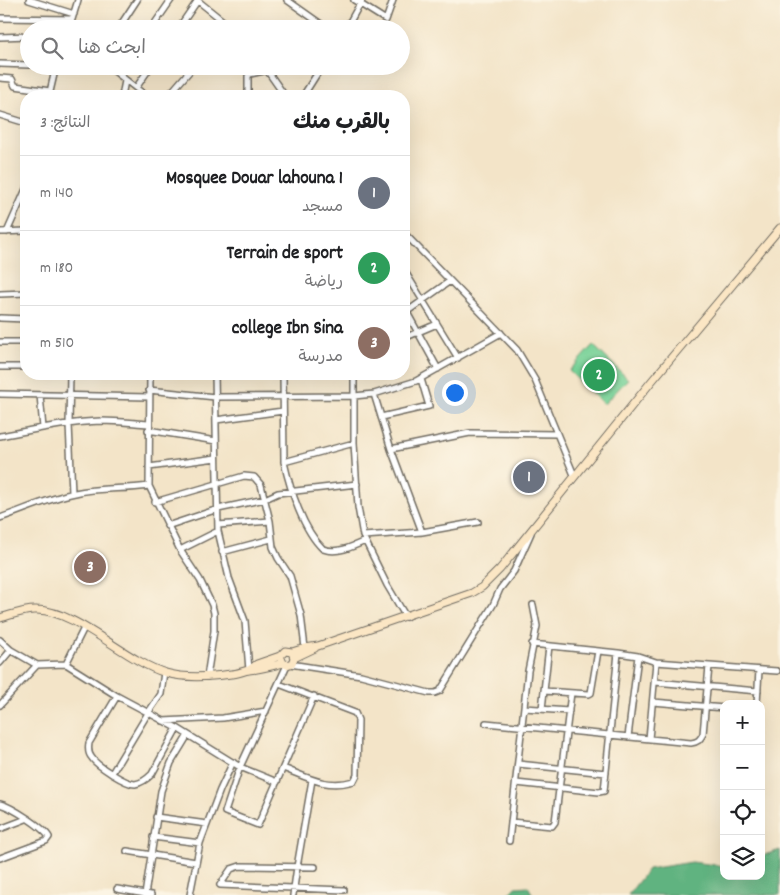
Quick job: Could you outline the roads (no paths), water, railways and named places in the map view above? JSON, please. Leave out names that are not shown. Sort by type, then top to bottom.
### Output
[{"type":"main road","points":[[0,618],[34,610],[44,610],[69,620],[138,660],[164,672],[181,676],[207,677],[249,670],[257,664],[288,660],[318,646],[462,598],[482,587],[500,569],[574,475],[780,228]]},
{"type":"main road","points":[[288,660],[306,648],[318,646]]},
{"type":"street","points":[[29,0],[73,17]]},
{"type":"street","points":[[72,20],[78,0]]},
{"type":"street","points":[[124,20],[137,0]]},
{"type":"street","points":[[157,20],[171,0]]},
{"type":"street","points":[[184,20],[197,0],[221,20]]},
{"type":"street","points":[[287,0],[315,20]]},
{"type":"street","points":[[354,0],[361,2],[386,20],[393,0]]},
{"type":"street","points":[[351,20],[361,2]]},
{"type":"street","points":[[0,18],[73,17]]},
{"type":"street","points":[[0,36],[20,36]]},
{"type":"street","points":[[0,64],[20,65]]},
{"type":"street","points":[[50,90],[54,75]]},
{"type":"street","points":[[120,75],[125,81],[138,90]]},
{"type":"street","points":[[136,88],[145,75]]},
{"type":"street","points":[[173,90],[186,75]]},
{"type":"street","points":[[248,90],[249,75]]},
{"type":"street","points":[[271,75],[281,90]]},
{"type":"street","points":[[307,90],[316,75]]},
{"type":"street","points":[[0,78],[12,79],[15,86],[32,90]]},
{"type":"street","points":[[123,90],[125,81]]},
{"type":"street","points":[[0,115],[20,121]]},
{"type":"street","points":[[7,232],[20,203]]},
{"type":"street","points":[[0,232],[20,231]]},
{"type":"street","points":[[410,241],[517,350],[528,367],[574,475]]},
{"type":"street","points":[[410,280],[458,358]]},
{"type":"street","points":[[410,308],[423,302],[450,281]]},
{"type":"street","points":[[0,294],[20,293]]},
{"type":"street","points":[[0,318],[20,319]]},
{"type":"street","points":[[410,319],[438,369]]},
{"type":"street","points":[[410,336],[436,324]]},
{"type":"street","points":[[149,390],[215,397],[354,396],[374,394],[421,379],[501,333]]},
{"type":"street","points":[[0,342],[20,342]]},
{"type":"street","points":[[0,367],[20,368]]},
{"type":"street","points":[[381,417],[429,406],[421,379]]},
{"type":"street","points":[[70,380],[69,424],[72,493]]},
{"type":"street","points":[[150,380],[149,486],[180,550],[200,580],[214,613],[213,643],[207,677]]},
{"type":"street","points":[[215,380],[218,528],[229,578],[245,621],[249,670]]},
{"type":"street","points":[[283,380],[284,462],[292,491],[309,530],[323,549],[335,551],[349,548],[364,539],[422,532],[478,522]]},
{"type":"street","points":[[354,380],[354,443],[358,507],[364,539],[386,585],[406,617]]},
{"type":"street","points":[[0,394],[70,397],[149,397]]},
{"type":"street","points":[[374,394],[391,449],[422,532]]},
{"type":"street","points":[[40,395],[43,428]]},
{"type":"street","points":[[216,420],[283,410]]},
{"type":"street","points":[[0,436],[69,424],[104,421],[148,427],[216,441]]},
{"type":"street","points":[[391,449],[470,433],[557,434]]},
{"type":"street","points":[[284,462],[354,443]]},
{"type":"street","points":[[149,467],[216,458]]},
{"type":"street","points":[[156,502],[217,483],[244,476],[254,476],[261,485],[265,499],[270,521],[271,540],[278,558],[290,576],[301,615],[306,648]]},
{"type":"street","points":[[168,526],[218,509],[265,499],[278,493],[357,484]]},
{"type":"street","points":[[0,518],[72,493],[102,488],[122,490],[149,486]]},
{"type":"street","points":[[180,550],[218,528],[270,521]]},
{"type":"street","points":[[314,696],[258,824],[225,812],[240,767],[279,684],[288,660],[361,675],[429,693],[440,691],[500,589],[514,570],[536,523]]},
{"type":"street","points":[[222,552],[271,540]]},
{"type":"street","points":[[508,841],[532,644],[538,624],[533,605]]},
{"type":"street","points":[[66,664],[84,628]]},
{"type":"street","points":[[0,640],[11,650],[36,665],[66,664],[116,696],[176,728],[240,767],[277,782]]},
{"type":"street","points":[[532,644],[618,653],[638,656],[656,662],[777,672]]},
{"type":"street","points":[[542,709],[549,646]]},
{"type":"street","points":[[0,663],[11,650]]},
{"type":"street","points":[[544,691],[591,693],[598,651]]},
{"type":"street","points":[[516,783],[602,791],[606,773],[618,653]]},
{"type":"street","points":[[628,737],[638,656]]},
{"type":"street","points":[[649,739],[656,662]]},
{"type":"street","points":[[0,705],[36,665]]},
{"type":"street","points":[[486,722],[649,739],[697,742],[703,734],[709,666]]},
{"type":"street","points":[[757,700],[759,670]]},
{"type":"street","points":[[112,773],[161,694],[164,672]]},
{"type":"street","points":[[655,682],[758,691]]},
{"type":"street","points":[[279,684],[355,713],[358,720],[357,775],[354,781],[329,784],[312,780],[283,768]]},
{"type":"street","points":[[511,822],[552,826],[555,822],[572,693]]},
{"type":"street","points":[[116,696],[88,748],[92,759],[97,764],[123,780],[134,784],[144,781],[152,774],[176,728]]},
{"type":"street","points":[[653,702],[720,708]]},
{"type":"street","points":[[524,708],[569,711]]},
{"type":"street","points":[[162,721],[223,718],[266,710]]},
{"type":"street","points":[[117,889],[147,895],[156,817],[165,778],[171,763],[188,735]]},
{"type":"street","points":[[190,895],[200,842],[232,762]]},
{"type":"street","points":[[518,764],[606,773]]},
{"type":"street","points":[[293,895],[296,867],[312,780]]},
{"type":"street","points":[[0,804],[26,819],[48,835],[48,839],[0,858]]},
{"type":"street","points":[[156,817],[207,824]]},
{"type":"street","points":[[0,829],[26,819]]},
{"type":"street","points":[[153,837],[200,842]]},
{"type":"street","points":[[127,851],[196,862]]},
{"type":"street","points":[[315,867],[240,866],[230,869],[220,884],[344,890]]},
{"type":"place","name":"Terrain de sport","points":[[599,375]]},
{"type":"place","name":"Mosquee Douar lahouna 1","points":[[529,477]]},
{"type":"place","name":"college Ibn Sina","points":[[90,567]]}]
